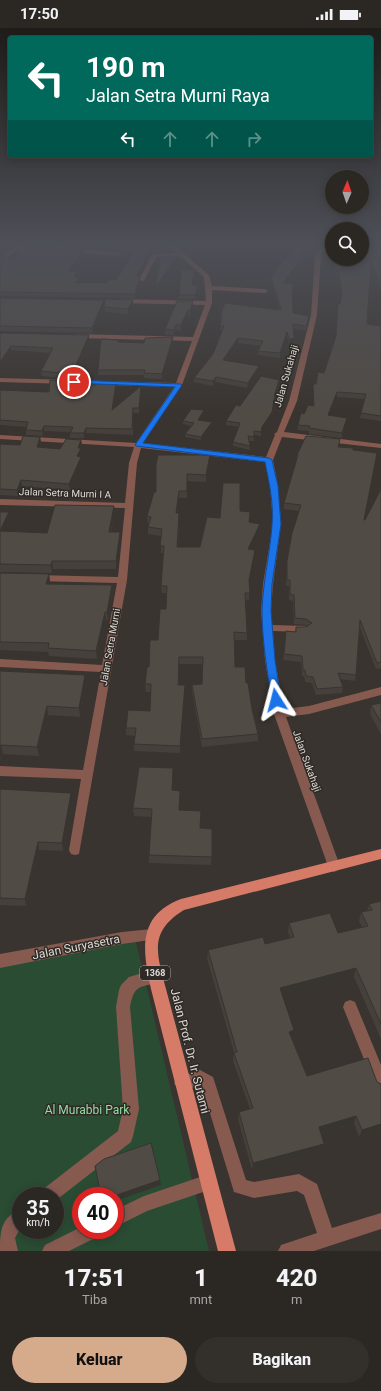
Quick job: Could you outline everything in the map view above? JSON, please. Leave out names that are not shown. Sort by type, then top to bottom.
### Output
[{"type":"main road","points":[[152,935],[170,911],[181,905],[381,854]]},
{"type":"main road","name":"Jalan Prof. Dr. Ir. Sutami","points":[[152,935],[152,954],[156,976],[182,1083],[227,1251]]},
{"type":"street","points":[[114,301],[209,303],[209,299]]},
{"type":"street","name":"Jalan Sukahaji","points":[[315,299],[314,315],[293,401],[278,434],[269,460],[274,486],[277,524],[268,584],[268,628],[270,660],[279,714],[334,866]]},
{"type":"street","name":"Jalan Setra Murni","points":[[75,850],[122,580],[133,463],[138,445],[179,385],[209,303]]},
{"type":"street","points":[[71,336],[196,338]]},
{"type":"street","points":[[0,380],[179,385]]},
{"type":"street","points":[[278,434],[381,446]]},
{"type":"street","points":[[0,437],[138,445],[269,460]]},
{"type":"street","name":"Jalan Setra Murni I A","points":[[0,502],[129,506]]},
{"type":"street","points":[[23,577],[122,580]]},
{"type":"street","points":[[268,628],[305,629]]},
{"type":"street","points":[[0,662],[106,669]]},
{"type":"street","points":[[279,714],[309,710],[381,691]]},
{"type":"street","points":[[0,771],[87,775]]},
{"type":"street","name":"Jalan Suryasetra","points":[[0,961],[122,938],[152,935]]},
{"type":"street","points":[[60,1187],[125,1136],[131,1109],[123,1007],[126,990],[134,982],[156,976]]},
{"type":"street","points":[[350,1007],[381,1084]]},
{"type":"street","points":[[182,1083],[200,1078],[208,1082],[240,1186],[254,1190],[299,1182],[311,1190],[328,1238]]},
{"type":"street","points":[[124,1214],[144,1204],[209,1182]]},
{"type":"street","points":[[287,1251],[381,1221]]},
{"type":"street","points":[[10,1251],[6,1238],[12,1226]]},
{"type":"street","points":[[51,1251],[75,1239]]},
{"type":"green space","name":"Al Murabbi Park","points":[[135,938],[209,1251],[0,1251],[0,967]]},
{"type":"building","points":[[0,299],[104,300],[92,328],[0,326]]},
{"type":"building","points":[[105,299],[133,300],[128,309],[104,307]]},
{"type":"building","points":[[278,299],[293,299],[293,313],[309,316],[306,326],[293,324],[294,338],[289,339],[287,332],[280,353],[258,351],[263,341],[238,338],[223,360],[259,366],[248,383],[216,377],[213,381],[194,378],[213,354],[224,326],[220,326],[222,316],[220,316],[225,303],[281,310]]},
{"type":"building","points":[[341,299],[369,299],[367,324],[381,326],[381,416],[361,413],[366,394],[337,392],[328,415],[347,418],[342,433],[298,425],[301,413],[304,414],[308,405],[314,406],[313,384],[316,384],[318,372],[324,373],[336,336],[338,304],[340,304]]},
{"type":"building","points":[[177,301],[193,301],[190,311],[188,310],[181,325],[175,325],[174,330],[165,329]]},
{"type":"building","points":[[0,333],[89,335],[72,374],[41,371],[53,348],[11,346],[0,362]]},
{"type":"building","points":[[173,337],[162,374],[144,373],[145,370],[98,370],[101,339],[118,340],[118,342],[144,343],[145,338]]},
{"type":"building","points":[[261,376],[279,380],[272,412],[262,427],[261,432],[254,431],[254,437],[248,436],[250,446],[233,442],[240,423],[226,421],[236,405],[240,406]]},
{"type":"building","points":[[50,380],[69,381],[67,385],[96,385],[97,381],[116,383],[112,410],[141,386],[139,408],[133,408],[132,429],[86,428],[84,433],[70,433],[73,427],[44,426],[42,431],[26,430],[28,422],[0,420],[0,390],[49,392]]},
{"type":"building","points":[[191,409],[204,410],[198,420],[212,422],[201,437],[185,434],[194,423],[183,421]]},
{"type":"building","points":[[23,436],[40,437],[37,447],[60,449],[66,439],[81,440],[78,448],[81,448],[77,456],[81,457],[69,484],[21,480],[17,490],[0,489],[0,444],[20,445]]},
{"type":"building","points":[[306,436],[340,439],[338,447],[353,448],[353,450],[377,453],[364,520],[381,489],[381,662],[377,663],[360,620],[356,675],[338,673],[343,687],[317,689],[313,677],[306,676],[305,670],[303,670],[302,656],[284,654],[286,631],[296,632],[296,627],[306,627],[312,623],[306,619],[295,618],[294,595],[290,594],[290,580],[287,580],[287,561],[292,533],[301,505],[284,503],[297,455]]},
{"type":"building","points":[[158,455],[210,455],[206,475],[187,474],[187,491],[179,491],[176,513],[179,513],[177,547],[200,547],[207,517],[220,518],[223,483],[240,483],[240,511],[250,512],[249,522],[260,524],[248,549],[255,550],[249,580],[250,593],[245,593],[247,633],[234,632],[235,667],[245,667],[246,683],[248,683],[258,734],[202,739],[192,685],[202,684],[203,657],[179,657],[178,685],[185,685],[180,746],[134,744],[136,728],[126,728],[128,710],[150,711],[151,684],[145,684],[147,667],[149,667],[150,640],[158,640],[160,609],[166,609],[167,586],[161,586],[164,546],[160,546],[162,529],[148,527],[151,517],[147,516],[154,492],[156,492],[156,464]]},
{"type":"building","points":[[55,505],[114,506],[109,532],[120,532],[116,561],[52,561],[51,565],[0,564],[0,531],[47,533]]},
{"type":"building","points":[[0,512],[9,512],[0,531]]},
{"type":"building","points":[[0,573],[49,574],[46,584],[112,585],[107,612],[105,612],[96,651],[48,648],[49,643],[0,642]]},
{"type":"building","points":[[0,671],[85,675],[79,708],[47,706],[37,747],[1,745],[0,748]]},
{"type":"building","points":[[381,703],[381,722],[371,705]]},
{"type":"building","points":[[139,767],[173,768],[172,790],[180,791],[179,810],[201,811],[200,828],[212,829],[212,857],[149,855],[152,809],[133,808]]},
{"type":"building","points":[[0,789],[71,793],[62,843],[38,842],[25,899],[0,898]]},
{"type":"building","points":[[381,901],[381,1024],[356,968],[280,988],[294,1030],[289,1032],[307,1076],[368,1058],[377,1082],[381,1084],[381,1124],[362,1130],[356,1116],[319,1127],[324,1144],[253,1163],[239,1112],[253,1108],[234,1053],[237,1052],[208,950],[263,937],[265,944],[294,937],[289,923],[330,913],[338,933],[368,926],[361,912],[372,910],[369,904]]},
{"type":"building","points":[[151,1143],[160,1180],[124,1193],[124,1187],[99,1187],[95,1166],[104,1159]]},
{"type":"route","points":[[74,382],[179,385],[138,445],[269,460],[274,486],[277,524],[268,584],[266,611],[270,660],[276,700]]}]
